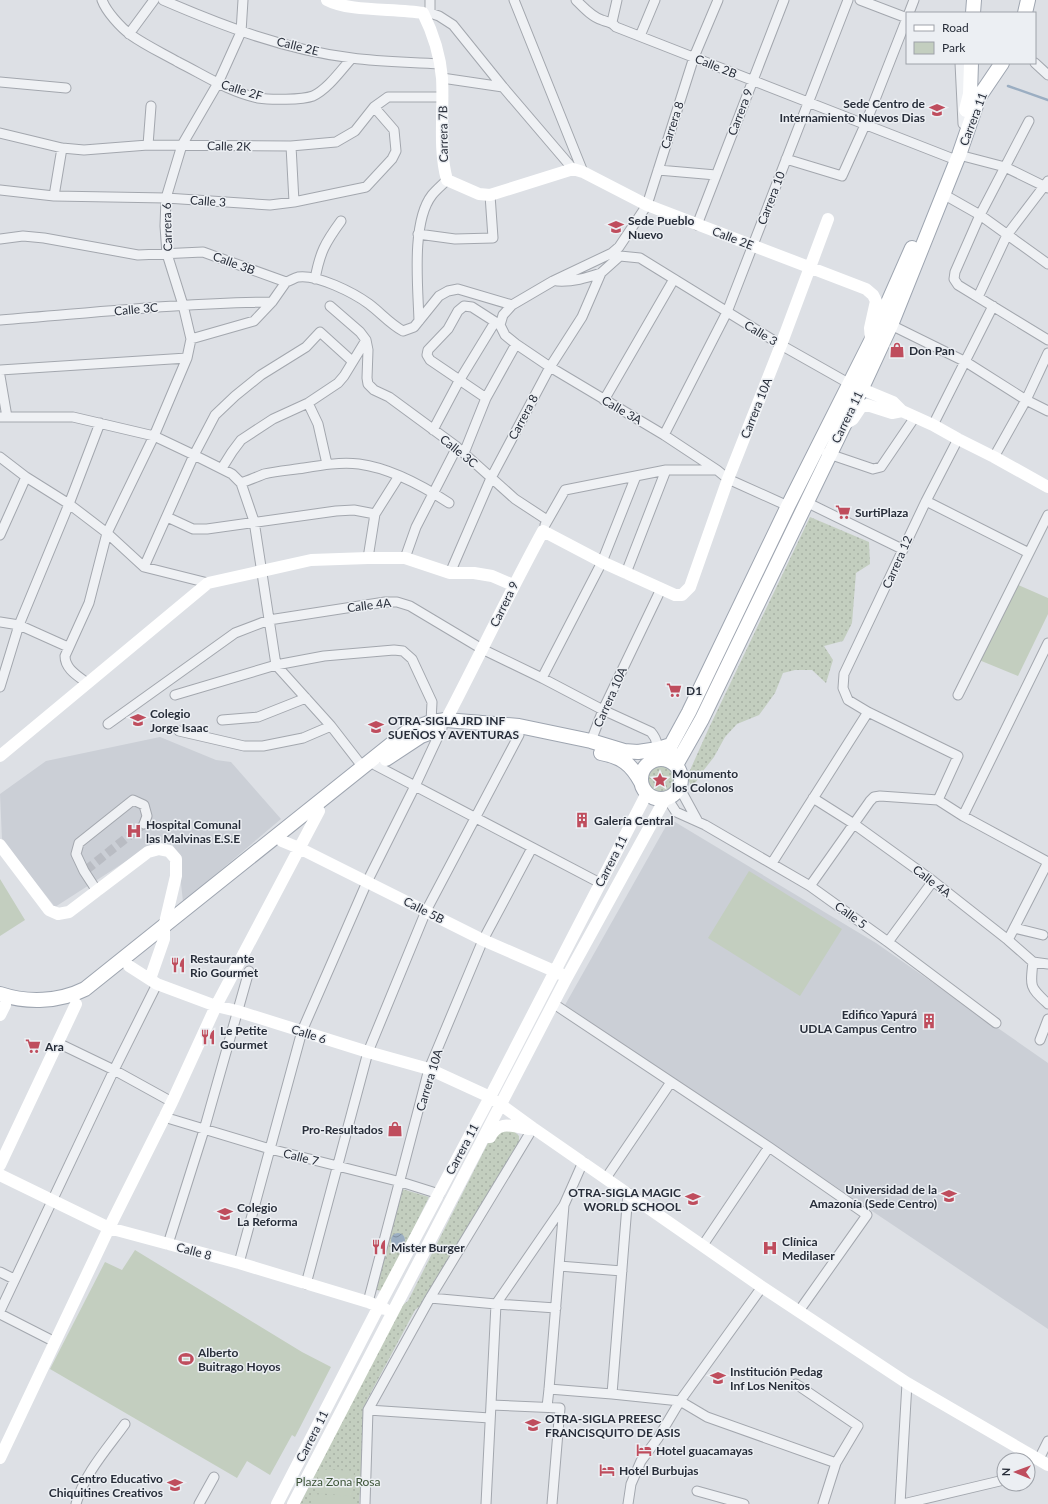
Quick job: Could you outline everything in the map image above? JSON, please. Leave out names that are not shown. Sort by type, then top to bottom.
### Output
[{"type":"main road","points":[[973,12],[974,0]]},
{"type":"main road","points":[[1025,12],[1028,0]]},
{"type":"main road","name":"Carrera 11","points":[[876,343],[891,325],[943,194],[974,96],[971,64]]},
{"type":"main road","name":"Carrera 11","points":[[666,755],[702,719],[806,502],[823,452],[876,343],[955,157],[962,124],[974,96],[1001,64]]},
{"type":"main road","name":"Carrera 11","points":[[666,755],[689,712],[788,506],[823,452],[844,425],[855,387]]},
{"type":"main road","points":[[1,1005],[38,1009],[60,1008],[76,1004],[91,996],[129,966],[164,933],[369,766],[440,723],[519,726],[591,741],[624,751],[666,755],[680,772],[680,787],[672,796],[666,799],[658,799],[644,788],[633,768],[625,762],[608,754],[519,735],[440,723]]},
{"type":"main road","points":[[644,788],[641,775],[646,764],[666,755]]},
{"type":"main road","points":[[1,1005],[9,997],[36,1000],[57,998],[73,995],[85,989],[164,933],[282,841],[319,811],[369,766]]},
{"type":"street","name":"Calle 2F","points":[[102,0],[105,8],[129,34],[143,43],[218,83],[233,90],[259,98],[290,99],[312,96],[332,82],[352,58]]},
{"type":"street","points":[[129,34],[154,0]]},
{"type":"street","name":"Calle 2E","points":[[163,0],[241,32],[309,50],[352,58],[440,64]]},
{"type":"street","name":"Carrera 6","points":[[68,647],[89,603],[107,533],[154,436],[187,358],[191,339],[183,305],[167,254],[165,226],[166,198],[182,145],[218,83],[241,32],[243,0]]},
{"type":"street","name":"Calle 2E","points":[[327,0],[332,3],[352,6],[426,13],[438,16],[453,25],[503,87],[578,171],[647,205],[866,289],[873,295],[876,301],[870,328],[876,343]]},
{"type":"street","points":[[426,13],[430,0]]},
{"type":"street","points":[[447,180],[479,194],[490,195],[578,171],[514,0]]},
{"type":"street","name":"Calle 2B","points":[[576,0],[601,20],[612,22],[616,27],[808,103],[955,157],[1006,166],[1047,184]]},
{"type":"street","points":[[612,22],[617,0]]},
{"type":"street","points":[[640,36],[655,0]]},
{"type":"street","name":"Carrera 8","points":[[450,573],[491,478],[550,367],[582,317],[601,273],[620,252],[647,205],[694,57],[718,0]]},
{"type":"street","name":"Carrera 9","points":[[697,225],[784,0]]},
{"type":"street","name":"Carrera 10","points":[[664,435],[727,312],[848,0]]},
{"type":"street","points":[[860,0],[906,18]]},
{"type":"street","points":[[909,12],[914,0]]},
{"type":"street","name":"Carrera 7B","points":[[419,321],[418,234],[424,211],[431,196],[447,180],[442,153],[442,78],[432,31],[426,13]]},
{"type":"street","points":[[786,159],[842,176],[865,125],[906,21]]},
{"type":"street","points":[[960,64],[962,124]]},
{"type":"street","points":[[1036,64],[1048,75]]},
{"type":"street","points":[[442,78],[503,87]]},
{"type":"street","points":[[0,82],[66,88]]},
{"type":"street","name":"Calle 2K","points":[[0,133],[62,148],[84,150],[148,145],[291,146],[336,142],[355,131],[374,107],[388,97],[442,97]]},
{"type":"street","points":[[148,145],[151,106]]},
{"type":"street","name":"Calle 3","points":[[0,190],[54,196],[166,198],[270,205],[294,202],[366,186],[392,159],[396,150],[394,130],[374,107]]},
{"type":"street","points":[[1029,121],[980,215],[955,272],[954,279],[958,284],[978,297],[1048,340]]},
{"type":"street","points":[[291,146],[294,202]]},
{"type":"street","points":[[54,196],[62,148]]},
{"type":"street","points":[[658,170],[716,175]]},
{"type":"street","points":[[978,297],[1007,235],[1047,184]]},
{"type":"street","points":[[943,194],[980,215],[1048,264]]},
{"type":"street","points":[[418,234],[455,239],[493,238],[490,195]]},
{"type":"street","name":"Carrera 10A","points":[[682,595],[690,587],[728,479],[781,345],[828,219]]},
{"type":"street","points":[[315,279],[319,258],[327,240],[341,221]]},
{"type":"street","name":"Calle 3B","points":[[0,239],[23,236],[44,238],[138,255],[203,252],[286,282]]},
{"type":"street","points":[[433,430],[459,381],[497,323],[512,305],[553,281],[612,253],[620,252]]},
{"type":"street","name":"Calle 3","points":[[620,252],[640,258],[781,345],[855,387],[893,402],[902,411],[934,425],[958,439],[994,456],[1048,487]]},
{"type":"street","points":[[553,281],[576,280],[601,273]]},
{"type":"street","points":[[191,339],[254,321],[272,302],[286,282],[298,277],[315,279],[340,286],[368,304],[403,331],[414,327],[439,296],[448,291],[458,289],[512,305]]},
{"type":"street","points":[[604,400],[674,279]]},
{"type":"street","name":"Calle 3C","points":[[0,320],[227,302],[272,302]]},
{"type":"street","points":[[222,468],[241,440],[273,419],[308,403],[338,383],[344,376],[366,340],[360,332],[330,306]]},
{"type":"street","name":"Calle 3A","points":[[459,381],[430,360],[427,355],[428,350],[448,329],[458,311],[464,306],[472,307],[497,323],[505,335],[550,367],[664,435],[728,479],[788,506]]},
{"type":"street","points":[[934,425],[994,306]]},
{"type":"street","points":[[891,325],[966,362],[1026,400],[1048,411]]},
{"type":"street","points":[[144,567],[168,517],[194,454],[215,415],[220,410],[261,375],[306,347],[320,332],[352,361]]},
{"type":"street","name":"Calle 3C","points":[[366,340],[368,350],[367,378],[368,384],[374,390],[389,397],[460,450],[545,526],[602,562],[675,595],[682,595]]},
{"type":"street","points":[[405,558],[416,528],[433,493],[460,450],[486,398],[516,344]]},
{"type":"street","points":[[994,456],[1026,400],[1048,353]]},
{"type":"street","points":[[0,370],[187,358]]},
{"type":"street","points":[[0,376],[3,417],[73,417],[154,436],[194,454],[232,474],[242,483],[254,521],[276,665],[369,766],[415,786],[600,883]]},
{"type":"street","points":[[459,381],[486,398]]},
{"type":"street","points":[[308,403],[318,424],[328,464]]},
{"type":"street","name":"Calle 3","points":[[844,425],[854,419],[861,407],[867,405],[892,413],[902,411]]},
{"type":"street","points":[[823,452],[873,469],[881,467],[915,417]]},
{"type":"street","points":[[0,687],[19,625],[69,504],[100,423]]},
{"type":"street","name":"Carrera 12","points":[[868,712],[848,700],[843,688],[844,674],[902,549],[958,439]]},
{"type":"street","points":[[0,457],[26,477],[69,504],[107,533],[144,567],[208,583]]},
{"type":"street","points":[[242,483],[266,474],[328,464],[360,464],[379,468],[399,476],[449,503]]},
{"type":"street","points":[[626,573],[666,470]]},
{"type":"street","points":[[542,678],[602,562],[636,476],[666,470],[717,470]]},
{"type":"street","points":[[368,558],[375,514],[399,476]]},
{"type":"street","name":"Carrera 9","points":[[440,723],[482,649],[513,585],[565,490],[636,476]]},
{"type":"street","points":[[0,535],[4,518],[26,477]]},
{"type":"street","points":[[926,501],[1029,553]]},
{"type":"street","points":[[806,502],[902,549]]},
{"type":"street","points":[[168,517],[193,528],[207,529],[336,510],[354,510],[375,514]]},
{"type":"street","points":[[958,695],[1048,515]]},
{"type":"street","points":[[0,756],[208,583],[311,560],[405,558],[450,573],[474,573],[492,576],[513,585]]},
{"type":"street","name":"Carrera 10A","points":[[591,741],[603,710],[661,589]]},
{"type":"street","name":"Calle 4A","points":[[108,724],[235,633],[269,620],[385,602],[397,602],[410,606],[482,649],[603,710],[651,732],[666,755]]},
{"type":"street","points":[[0,622],[19,625],[68,647],[65,656],[67,666],[87,683]]},
{"type":"street","points":[[963,816],[1048,642]]},
{"type":"street","points":[[174,696],[276,665],[324,656],[394,650],[403,651],[412,658],[440,723],[415,786],[367,882],[302,1032],[239,1263]]},
{"type":"street","points":[[222,720],[258,717],[306,698]]},
{"type":"street","points":[[772,863],[868,712],[958,756],[938,800]]},
{"type":"street","points":[[178,731],[244,746],[262,746],[303,738],[331,726]]},
{"type":"street","points":[[306,1284],[368,1052],[426,911],[519,735]]},
{"type":"street","points":[[680,787],[697,820]]},
{"type":"street","name":"Carrera 11","points":[[277,1504],[374,1304],[439,1194],[490,1097],[600,883],[644,788]]},
{"type":"street","points":[[810,886],[874,797],[938,800],[1047,864]]},
{"type":"street","name":"Calle 4A","points":[[814,798],[854,824],[933,881],[1008,940],[1033,962]]},
{"type":"street","name":"Carrera 11","points":[[293,1504],[567,977],[666,799]]},
{"type":"street","name":"Calle 5","points":[[666,799],[676,812],[697,820],[810,886],[996,1023]]},
{"type":"street","points":[[97,891],[76,854],[79,843],[133,800],[144,805],[147,816],[144,824]]},
{"type":"street","points":[[0,1458],[109,1228],[172,1102],[216,1006],[319,811]]},
{"type":"street","name":"Calle 5B","points":[[282,841],[299,848],[483,940],[567,977]]},
{"type":"street","points":[[0,845],[49,910],[58,914],[69,912],[148,852],[159,849],[169,851],[176,859],[176,876],[154,982],[53,1201],[14,1279],[0,1313],[56,1342]]},
{"type":"street","name":"Carrera 10A","points":[[374,1304],[400,1182],[429,1069],[483,940],[532,848]]},
{"type":"street","points":[[1047,864],[1048,878]]},
{"type":"street","points":[[1008,940],[1047,864]]},
{"type":"street","points":[[888,942],[933,881]]},
{"type":"street","points":[[1014,928],[1043,935]]},
{"type":"street","points":[[1048,964],[1033,962],[1030,982],[1033,989],[1048,1004]]},
{"type":"street","name":"Calle 6","points":[[129,966],[154,982],[216,1006],[429,1069],[490,1097],[762,1287],[907,1383],[1016,1452]]},
{"type":"street","points":[[168,1244],[204,1130],[249,971]]},
{"type":"street","points":[[0,1165],[76,1004]]},
{"type":"street","points":[[554,1004],[769,1147],[866,1215],[799,1311]]},
{"type":"street","points":[[1040,1040],[1048,1019]]},
{"type":"street","points":[[58,1043],[114,1070],[172,1102]]},
{"type":"street","points":[[606,1178],[671,1082]]},
{"type":"street","name":"Calle 7","points":[[164,1117],[270,1149],[400,1182],[439,1194]]},
{"type":"street","points":[[484,1137],[490,1137],[494,1129],[501,1126],[515,1125],[528,1129],[533,1128]]},
{"type":"street","points":[[364,1504],[368,1410],[430,1298],[533,1128]]},
{"type":"street","points":[[703,1245],[769,1147]]},
{"type":"street","points":[[486,1504],[496,1304],[564,1205],[583,1162]]},
{"type":"street","name":"Calle 8","points":[[0,1175],[109,1228],[239,1263],[374,1304],[392,1313]]},
{"type":"street","points":[[612,1394],[628,1193]]},
{"type":"street","points":[[547,1407],[564,1205]]},
{"type":"street","points":[[560,1266],[622,1271]]},
{"type":"street","points":[[0,1272],[14,1279]]},
{"type":"street","points":[[628,1504],[631,1484],[641,1461],[658,1438],[680,1401],[762,1287]]},
{"type":"street","points":[[430,1298],[556,1308]]},
{"type":"street","points":[[900,1504],[907,1383]]},
{"type":"street","points":[[796,1384],[858,1426],[836,1463],[823,1504]]},
{"type":"street","points":[[549,1389],[680,1401],[707,1417],[836,1463]]},
{"type":"street","points":[[491,1405],[560,1408],[552,1504]]},
{"type":"street","points":[[368,1410],[490,1418]]},
{"type":"street","points":[[76,1504],[92,1469],[125,1424]]},
{"type":"street","points":[[1043,1462],[1048,1441]]},
{"type":"street","points":[[199,1504],[214,1477]]},
{"type":"street","points":[[903,1504],[996,1482]]},
{"type":"street","points":[[697,1491],[744,1504]]},
{"type":"shaded area","name":"Hospital Comunal las Malvinas E.S.E","points":[[160,737],[216,760],[231,762],[281,819],[183,902],[180,874],[173,845],[156,842],[55,907],[2,840],[0,794],[46,761]]},
{"type":"shaded area","name":"Universidad de la Amazonía (Sede Centro)","points":[[670,819],[876,943],[1048,1063],[1048,1329],[565,1005]]},
{"type":"green space","points":[[810,517],[869,542],[870,564],[856,573],[852,623],[843,641],[824,646],[833,660],[826,683],[812,670],[795,670],[783,673],[775,693],[759,715],[737,724],[725,737],[714,757],[692,788],[687,777]]},
{"type":"green space","points":[[1016,584],[1048,598],[1048,614],[1018,676],[979,660]]},
{"type":"green space","points":[[661,763],[672,767],[676,778],[672,789],[661,793],[650,789],[646,778],[650,767]]},
{"type":"green space","points":[[749,871],[842,929],[800,996],[708,938]]},
{"type":"green space","points":[[0,879],[25,920],[0,936]]},
{"type":"green space","name":"Plaza Zona Rosa","points":[[500,1129],[514,1131],[519,1136],[519,1145],[425,1302],[415,1310],[367,1400],[359,1504],[300,1504],[400,1307],[408,1301],[493,1133]]},
{"type":"green space","points":[[402,1189],[429,1197],[384,1289],[382,1291],[377,1290],[377,1286]]},
{"type":"green space","name":"Alberto Buitrago Hoyos","points":[[135,1250],[302,1352],[331,1367],[295,1437],[292,1435],[270,1475],[247,1461],[237,1478],[50,1369],[105,1262],[122,1270]]},
{"type":"green space","points":[[319,1469],[354,1471],[352,1496],[316,1493]]},
{"type":"green space","points":[[313,1494],[352,1497],[351,1504],[312,1504]]},
{"type":"water","points":[[395,1233],[401,1233],[405,1237],[405,1243],[401,1247],[395,1247],[391,1243],[391,1237]]},
{"type":"waterway","points":[[1008,86],[1048,100]]},
{"type":"tunnel","points":[[86,870],[144,824]]},
{"type":"place","name":"Sede Centro de Internamiento Nuevos Dias","points":[[937,110]]},
{"type":"place","name":"Sede Pueblo Nuevo","points":[[616,227]]},
{"type":"place","name":"Don Pan","points":[[897,350]]},
{"type":"place","name":"SurtiPlaza","points":[[843,512]]},
{"type":"place","name":"D1","points":[[674,690]]},
{"type":"place","name":"Colegio Jorge Isaac","points":[[138,720]]},
{"type":"place","name":"OTRA-SIGLA JRD INF SUEÑOS Y AVENTURAS","points":[[376,727]]},
{"type":"place","name":"Monumento los Colonos","points":[[660,780]]},
{"type":"place","name":"Galería Central","points":[[582,820]]},
{"type":"place","name":"Hospital Comunal las Malvinas E.S.E","points":[[134,831]]},
{"type":"place","name":"Restaurante Rio Gourmet","points":[[178,965]]},
{"type":"place","name":"Edifico Yapurá UDLA Campus Centro","points":[[929,1021]]},
{"type":"place","name":"Le Petite Gourmet","points":[[208,1037]]},
{"type":"place","name":"Ara","points":[[33,1046]]},
{"type":"place","name":"Pro-Resultados","points":[[395,1129]]},
{"type":"place","name":"Universidad de la Amazonía (Sede Centro)","points":[[949,1196]]},
{"type":"place","name":"OTRA-SIGLA MAGIC WORLD SCHOOL","points":[[693,1199]]},
{"type":"place","name":"Colegio La Reforma","points":[[225,1214]]},
{"type":"place","name":"Mister Burger","points":[[379,1247]]},
{"type":"place","name":"Clínica Medilaser","points":[[770,1248]]},
{"type":"place","name":"Alberto Buitrago Hoyos","points":[[186,1359]]},
{"type":"place","name":"Institución Pedag Inf Los Nenitos","points":[[718,1378]]},
{"type":"place","name":"OTRA-SIGLA PREESC FRANCISQUITO DE ASIS","points":[[533,1425]]},
{"type":"place","name":"Hotel guacamayas","points":[[644,1450]]},
{"type":"place","name":"Hotel Burbujas","points":[[607,1470]]},
{"type":"place","name":"Centro Educativo Chiquitines Creativos","points":[[175,1485]]}]
